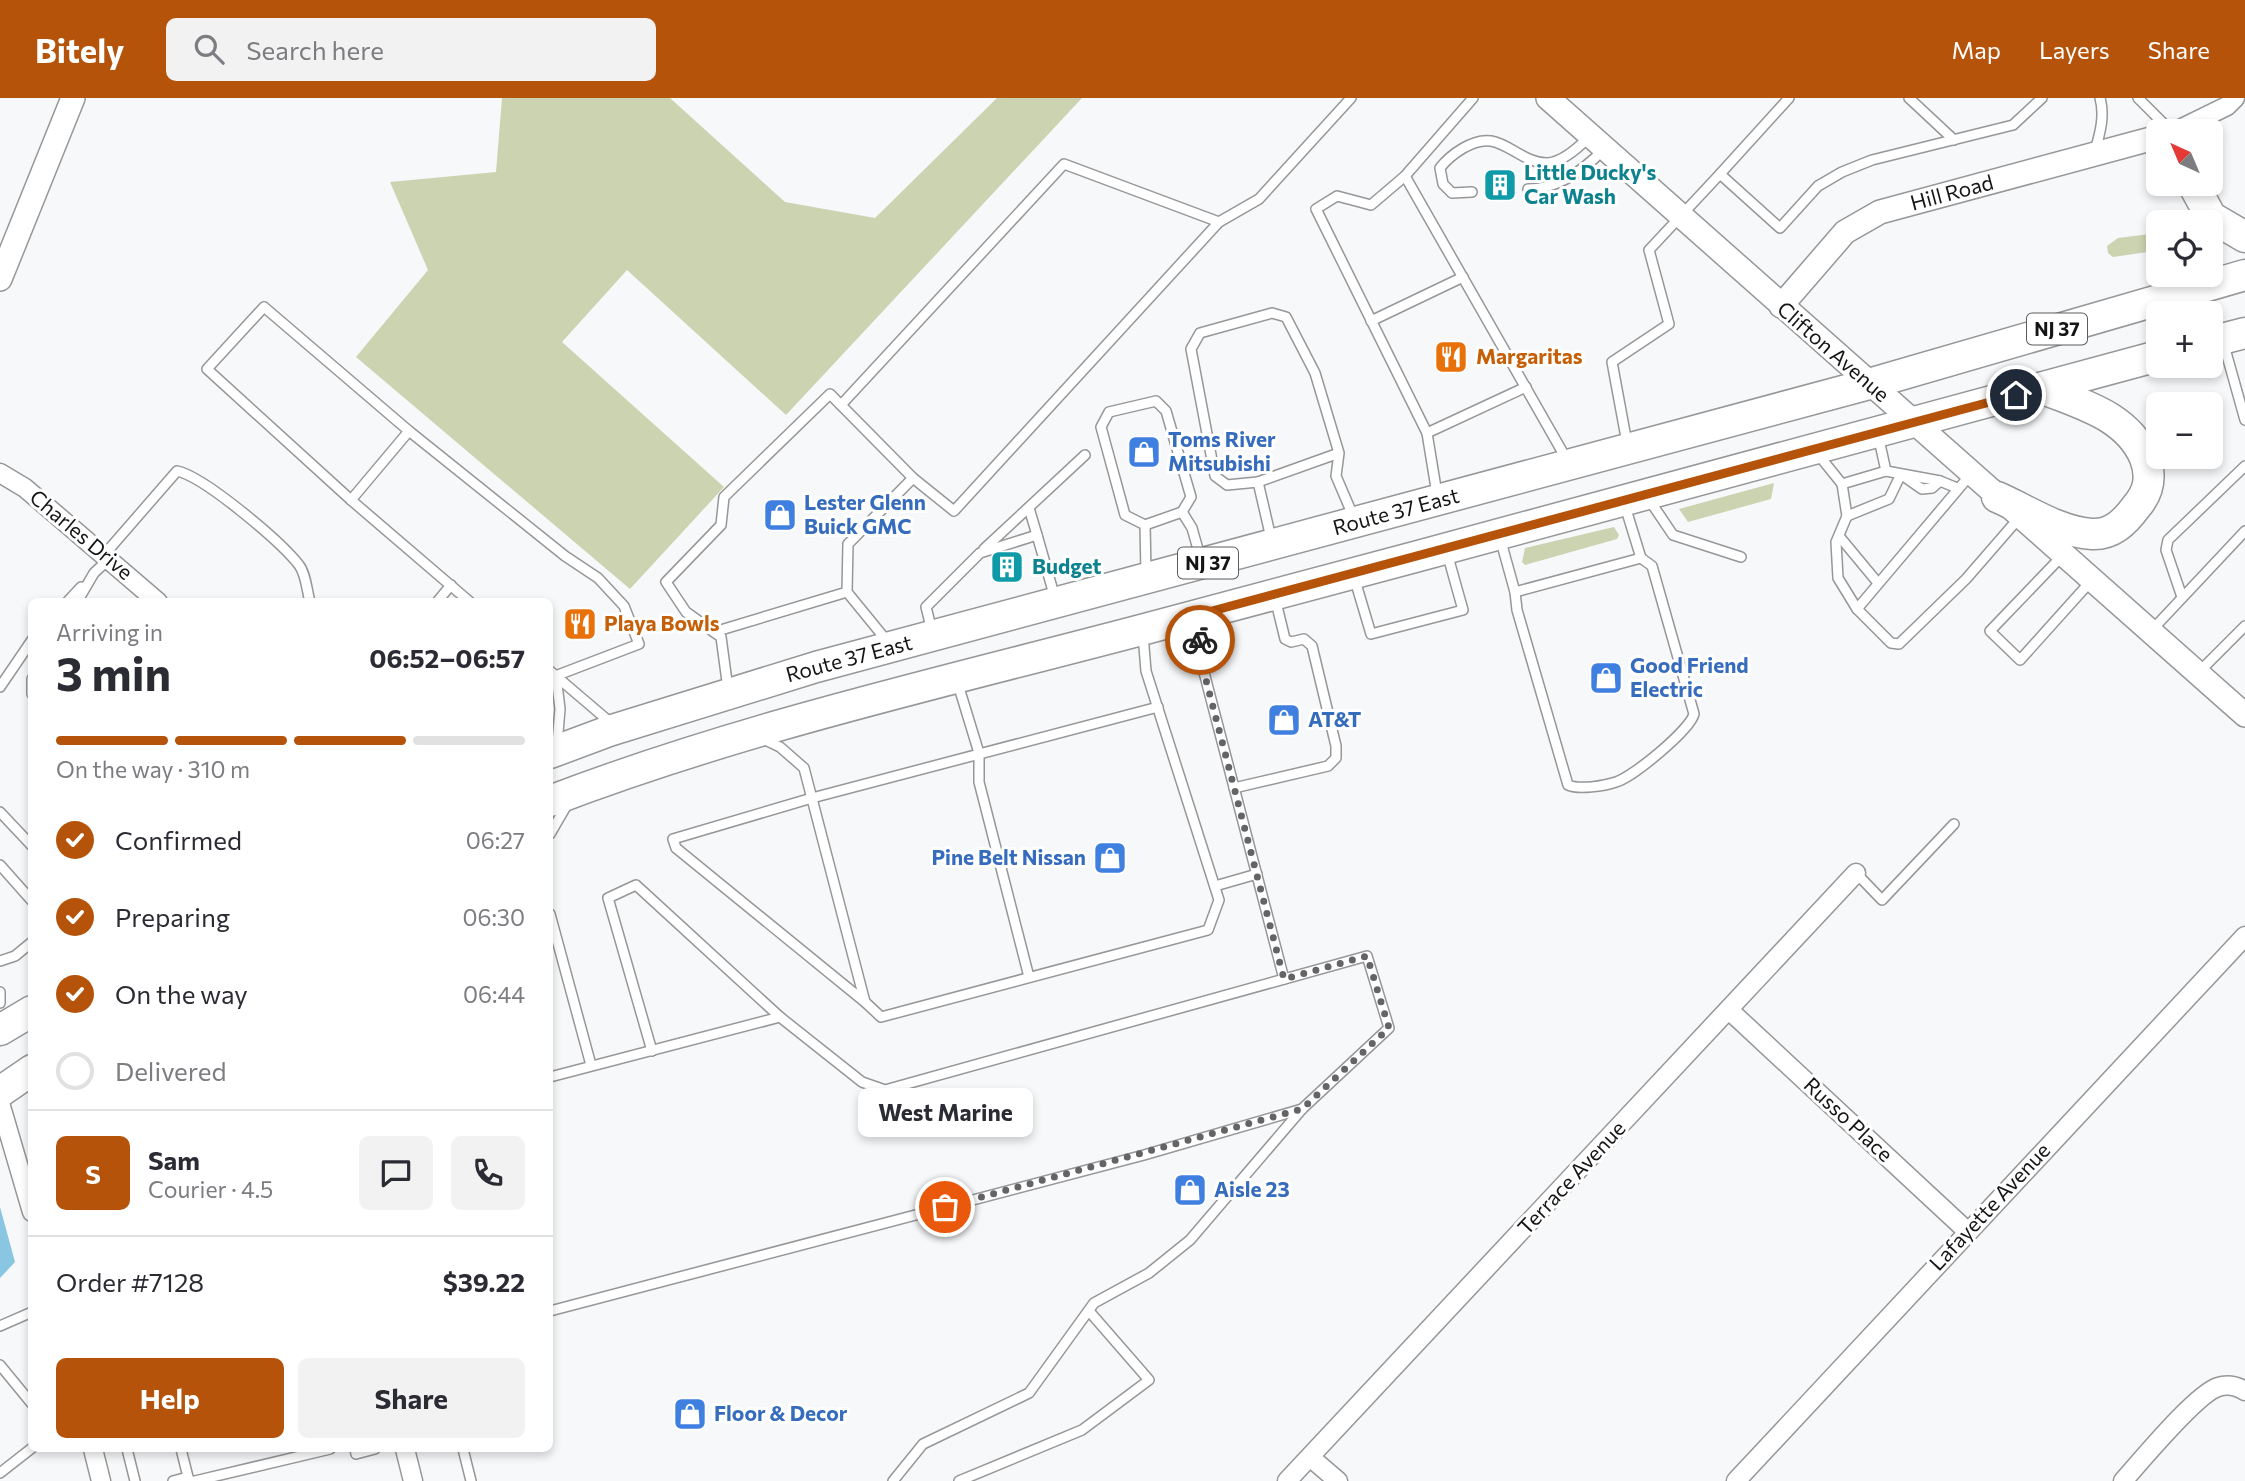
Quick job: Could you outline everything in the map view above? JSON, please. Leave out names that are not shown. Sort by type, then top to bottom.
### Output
[{"type":"highway","points":[[2200,196],[2211,217],[2245,237]]},
{"type":"highway","name":"Route 37 East","points":[[553,752],[617,728],[892,647],[1869,384],[2245,275]]},
{"type":"highway","name":"NJ 37","points":[[553,800],[750,733],[956,676],[1201,614],[2146,359]]},
{"type":"highway","points":[[1997,497],[2070,530],[2091,534],[2114,529],[2127,519],[2146,495],[2148,467],[2139,444],[2124,426],[2041,388]]},
{"type":"highway","points":[[0,1030],[28,1012]]},
{"type":"street","points":[[0,278],[73,98]]},
{"type":"street","name":"Clifton Avenue","points":[[1548,98],[1914,423],[1964,481],[1997,497],[2020,516],[2245,715]]},
{"type":"street","points":[[2199,119],[2227,106],[2235,98]]},
{"type":"street","name":"Hill Road","points":[[1781,306],[1845,232],[1880,212],[2146,140]]},
{"type":"street","name":"Charles Drive","points":[[0,473],[25,488],[153,598]]},
{"type":"street","name":"Terrace Avenue","points":[[1287,1481],[1856,873]]},
{"type":"street","name":"Lafayette Avenue","points":[[1736,1481],[2245,936]]},
{"type":"street","name":"Russo Place","points":[[1729,1010],[1967,1231]]},
{"type":"street","points":[[0,1103],[28,1198]]},
{"type":"street","points":[[2123,1481],[2195,1405],[2217,1387],[2236,1386],[2245,1391]]},
{"type":"street","points":[[94,1452],[101,1481]]},
{"type":"street","points":[[406,1452],[413,1481]]},
{"type":"street","points":[[1310,1457],[1338,1481]]},
{"type":"lane","points":[[728,694],[721,637],[686,612],[666,582],[721,525],[724,498],[830,394],[914,478],[954,511],[1219,222],[1259,199],[1351,98]]},
{"type":"lane","points":[[1438,500],[1427,433],[1316,209],[1337,196],[1371,205],[1405,176],[1473,98]]},
{"type":"lane","points":[[1628,448],[1612,362],[1668,324],[1649,250],[1789,98]]},
{"type":"lane","points":[[1909,98],[1954,140]]},
{"type":"lane","points":[[1720,174],[1780,228],[1818,186],[1842,172],[1872,160],[2013,125],[2042,98]]},
{"type":"lane","points":[[2094,155],[2101,130],[2103,109],[2100,98]]},
{"type":"lane","points":[[2138,98],[2161,119]]},
{"type":"lane","points":[[1472,192],[1452,193],[1443,184],[1440,169],[1448,158],[1469,145],[1490,141],[1525,157],[1548,163],[1597,142]]},
{"type":"lane","points":[[1528,189],[1546,189],[1566,180],[1597,142]]},
{"type":"lane","points":[[841,405],[1064,164],[1219,222]]},
{"type":"lane","points":[[1405,176],[1557,438],[1569,464]]},
{"type":"lane","points":[[1371,321],[1463,276]]},
{"type":"lane","points":[[465,598],[351,500],[207,369],[264,307],[409,431],[565,555],[598,578],[624,607],[639,644],[553,675]]},
{"type":"lane","points":[[1339,453],[1258,482],[1227,485],[1216,476],[1191,349],[1200,333],[1272,313],[1286,317],[1315,373],[1339,453],[1336,476],[1356,523]]},
{"type":"lane","points":[[2226,338],[2245,420]]},
{"type":"lane","points":[[1427,433],[1526,387]]},
{"type":"lane","points":[[1156,401],[1166,411],[1191,497],[1182,512],[1145,525],[1125,515],[1101,427],[1109,412],[1156,401]]},
{"type":"lane","points":[[351,500],[409,431]]},
{"type":"lane","points":[[1877,432],[1886,471]]},
{"type":"lane","points":[[1814,449],[1842,484],[1847,516],[1836,542],[1838,578],[1857,609],[1891,643],[1899,643],[1966,579],[2020,516]]},
{"type":"lane","points":[[933,636],[926,607],[1085,455]]},
{"type":"lane","points":[[2182,597],[2166,550],[2168,540],[2245,466]]},
{"type":"lane","points":[[71,598],[177,471],[189,474],[241,512],[301,567],[309,598]]},
{"type":"lane","points":[[1842,484],[1886,471],[1901,474],[1922,489],[1932,488],[1940,481],[1964,481]]},
{"type":"lane","points":[[1847,516],[1889,499],[1901,474]]},
{"type":"lane","points":[[892,647],[847,592],[848,544],[914,478]]},
{"type":"lane","points":[[1857,609],[1964,481]]},
{"type":"lane","points":[[1258,482],[1273,545]]},
{"type":"lane","points":[[1634,497],[1672,535],[1741,558]]},
{"type":"lane","points":[[1499,533],[1515,592],[1517,610],[1567,785],[1574,788],[1615,783],[1683,734],[1694,714],[1652,566],[1641,558],[1634,497]]},
{"type":"lane","points":[[1029,508],[1056,603]]},
{"type":"lane","points":[[1182,512],[1192,528],[1202,565]]},
{"type":"lane","points":[[1145,525],[1146,580]]},
{"type":"lane","points":[[2152,630],[2245,531]]},
{"type":"lane","points":[[980,553],[1037,535]]},
{"type":"lane","points":[[1839,536],[1878,583]]},
{"type":"lane","points":[[1352,573],[1371,634],[1462,610],[1446,548]]},
{"type":"lane","points":[[2064,555],[1990,631],[2020,660],[2091,581]]},
{"type":"lane","points":[[1515,592],[1641,558]]},
{"type":"lane","points":[[79,598],[94,573]]},
{"type":"lane","points":[[440,598],[451,586]]},
{"type":"lane","points":[[714,632],[847,592]]},
{"type":"lane","points":[[1234,788],[1328,766],[1336,758],[1336,746],[1312,646],[1304,639],[1292,642],[1285,639],[1274,594]]},
{"type":"lane","points":[[1201,614],[1200,657],[1284,979]]},
{"type":"lane","points":[[2198,673],[2245,626]]},
{"type":"lane","points":[[1143,629],[1146,671],[1158,707],[1219,900],[1208,930],[881,1017],[676,848],[673,839],[812,798],[1158,707]]},
{"type":"lane","points":[[0,687],[28,646]]},
{"type":"lane","points":[[553,676],[617,728]]},
{"type":"lane","points":[[956,676],[979,753],[979,782],[1029,976]]},
{"type":"lane","points":[[553,679],[560,709],[553,752]]},
{"type":"lane","points":[[750,733],[780,747],[804,768],[865,1002]]},
{"type":"lane","points":[[553,829],[578,790]]},
{"type":"lane","points":[[0,812],[28,842]]},
{"type":"lane","points":[[1856,873],[1882,900],[1954,824]]},
{"type":"lane","points":[[0,865],[28,896]]},
{"type":"lane","points":[[1215,886],[1257,874]]},
{"type":"lane","points":[[652,1051],[608,898],[636,885],[780,1017],[862,1082],[886,1090],[1367,956],[1389,1028],[1302,1109],[1190,1240],[1149,1273],[1094,1303],[1029,1393],[923,1444],[893,1481]]},
{"type":"lane","points":[[553,925],[591,1065]]},
{"type":"lane","points":[[0,961],[15,956],[28,945]]},
{"type":"lane","points":[[0,992],[0,1003]]},
{"type":"lane","points":[[553,1076],[780,1017]]},
{"type":"lane","points":[[553,1310],[1144,1155],[1302,1109]]},
{"type":"lane","points":[[960,1481],[1082,1430],[1149,1380],[1089,1311]]},
{"type":"lane","points":[[0,1326],[28,1314]]},
{"type":"lane","points":[[0,1365],[28,1399]]},
{"type":"lane","points":[[0,1473],[28,1451]]},
{"type":"lane","points":[[128,1452],[135,1481]]},
{"type":"lane","points":[[182,1452],[191,1480]]},
{"type":"lane","points":[[173,1481],[191,1480],[317,1452]]},
{"type":"lane","points":[[464,1452],[471,1481]]},
{"type":"green space","points":[[502,98],[670,98],[785,202],[875,218],[997,98],[1082,98],[786,415],[627,270],[562,342],[724,487],[630,589],[356,357],[428,270],[390,182],[496,172]]},
{"type":"green space","points":[[2146,234],[2146,252],[2113,257],[2108,253],[2107,246],[2118,238]]},
{"type":"green space","points":[[1774,483],[1771,499],[1688,522],[1679,509]]},
{"type":"green space","points":[[1614,527],[1619,535],[1617,539],[1525,565],[1522,562],[1525,548]]},
{"type":"water","points":[[0,1207],[15,1262],[0,1278]]},
{"type":"way so far","points":[[945,1207],[1203,1139],[1302,1109],[1389,1028],[1367,956],[1284,979],[1200,657],[1200,640]]},
{"type":"place","name":"Little Ducky's Car Wash","points":[[1500,185]]},
{"type":"place","name":"Margaritas","points":[[1451,357]]},
{"type":"place","name":"Toms River Mitsubishi","points":[[1144,452]]},
{"type":"place","name":"Lester Glenn Buick GMC","points":[[780,515]]},
{"type":"place","name":"Budget","points":[[1007,567]]},
{"type":"place","name":"Playa Bowls","points":[[580,624]]},
{"type":"place","name":"Good Friend Electric","points":[[1606,678]]},
{"type":"place","name":"AT&T","points":[[1284,720]]},
{"type":"place","name":"Pine Belt Nissan","points":[[1110,858]]},
{"type":"place","name":"Aisle 23","points":[[1190,1190]]},
{"type":"place","name":"West Marine","points":[[945,1207]]},
{"type":"place","name":"Floor & Decor","points":[[690,1414]]},
{"type":"route","points":[[1200,640],[1201,614],[2016,395]]}]
